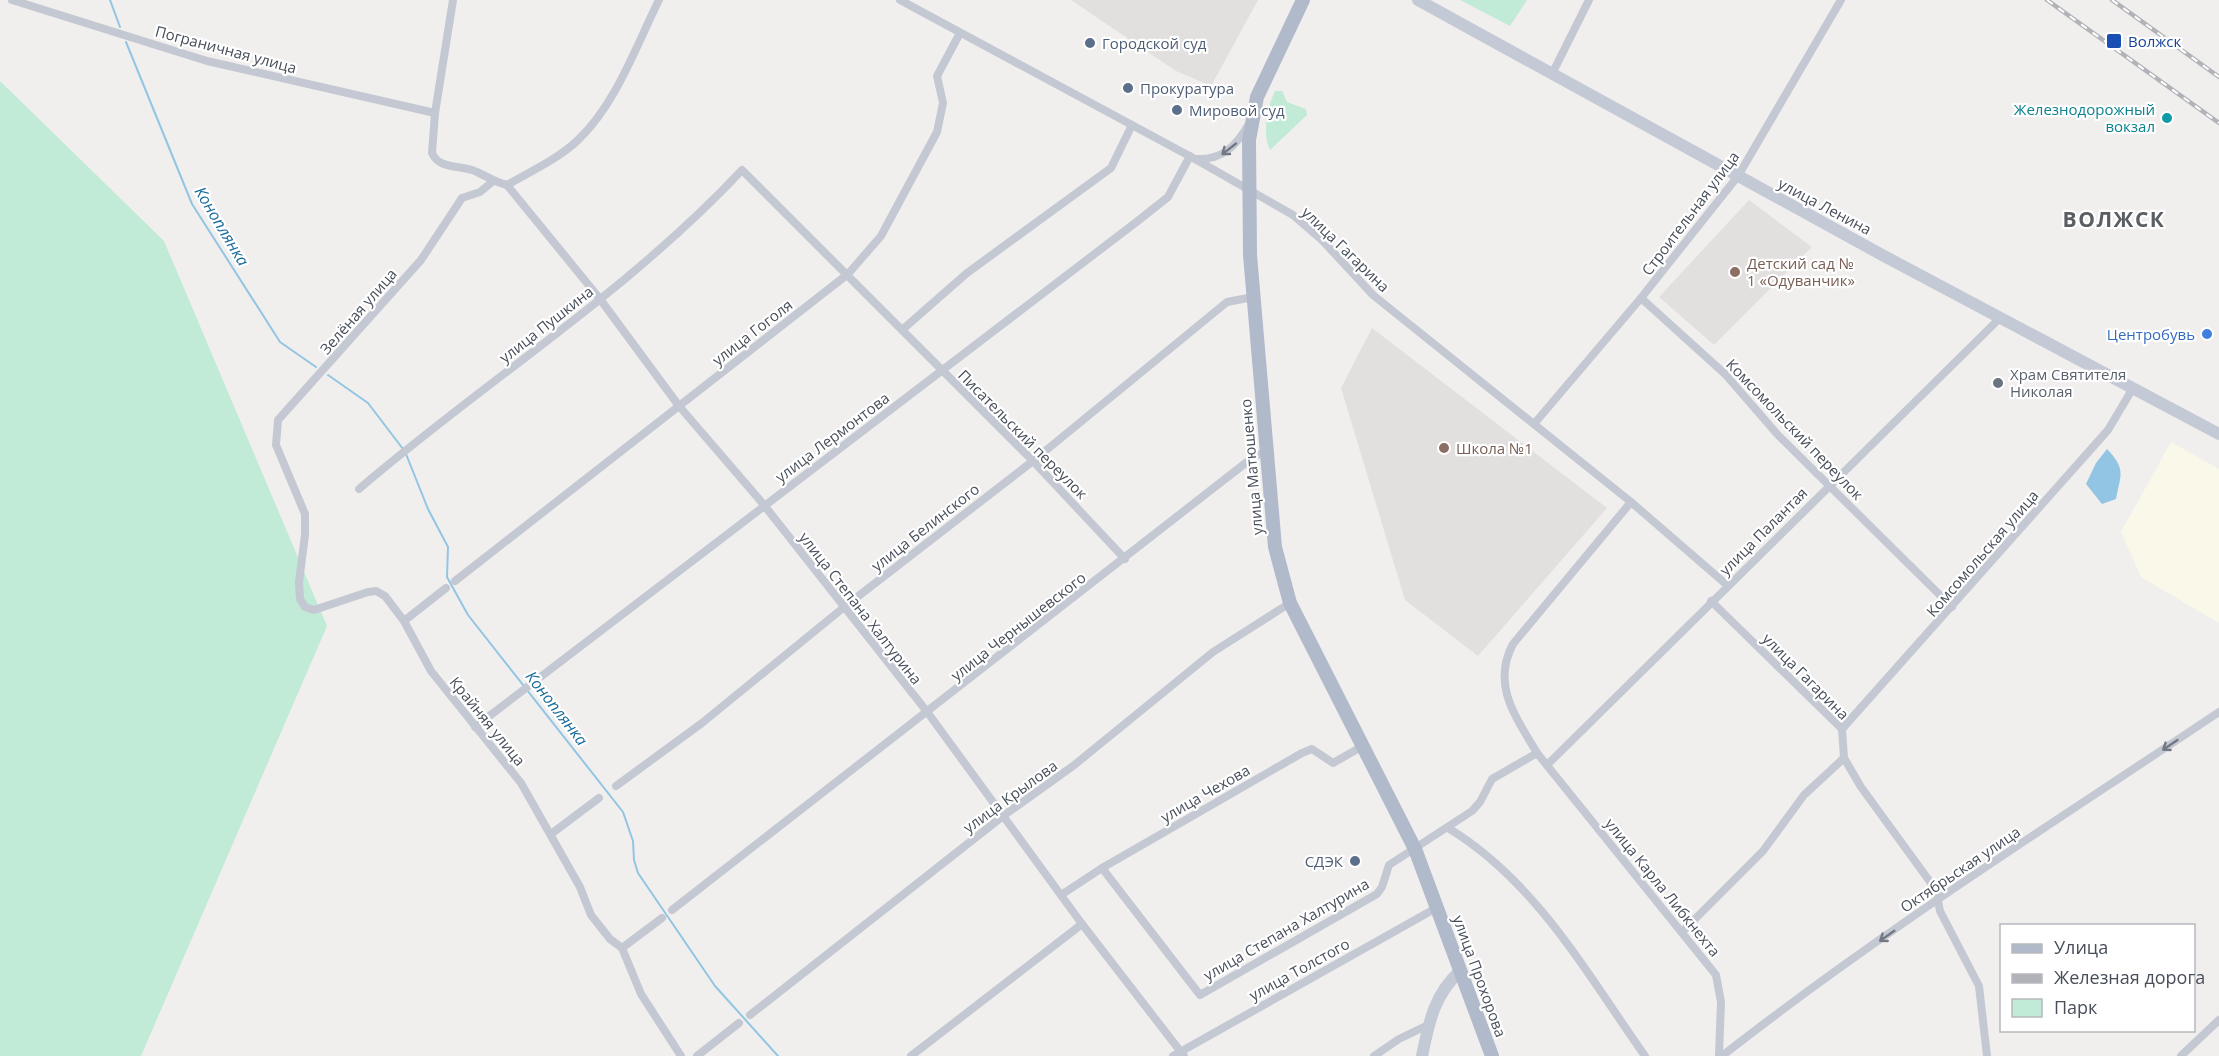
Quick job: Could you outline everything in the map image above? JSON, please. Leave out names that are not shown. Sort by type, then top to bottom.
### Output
[{"type":"main road","name":"улица Матюшенко","points":[[1303,0],[1263,81],[1251,121],[1248,189],[1253,297],[1275,547],[1290,603],[1415,849],[1438,907]]},
{"type":"main road","name":"улица Ленина","points":[[1418,0],[2000,318],[2219,434]]},
{"type":"main road","name":"улица Прохорова","points":[[1438,907],[1492,1056]]},
{"type":"main road","points":[[1422,1056],[1428,1025],[1439,993],[1460,971]]},
{"type":"street","name":"Пограничная улица","points":[[12,0],[207,61],[435,113]]},
{"type":"street","points":[[453,0],[435,113],[432,153],[434,159],[442,165],[476,171],[492,182],[507,185],[562,152],[585,132],[612,93],[659,0]]},
{"type":"street","name":"улица Гагарина","points":[[900,0],[1193,157],[1293,215],[1322,240],[1373,295],[1631,502],[1727,585]]},
{"type":"street","points":[[1552,74],[1589,0]]},
{"type":"street","name":"Строительная улица","points":[[1534,424],[1641,298],[1738,176],[1841,0]]},
{"type":"street","name":"улица Гоголя","points":[[455,581],[848,274],[881,236],[937,132],[943,103],[937,76],[960,33]]},
{"type":"street","points":[[1193,157],[1209,159],[1231,149],[1251,121]]},
{"type":"street","points":[[902,330],[968,273],[1111,168],[1132,125]]},
{"type":"street","name":"улица Лермонтова","points":[[475,727],[1168,197],[1193,157]]},
{"type":"street","name":"Писательский переулок","points":[[742,170],[848,274],[942,372],[1034,461],[1125,559]]},
{"type":"street","name":"улица Пушкина","points":[[359,489],[414,443],[600,299],[697,219],[742,170]]},
{"type":"street","name":"Зелёная улица","points":[[289,472],[276,445],[278,420],[421,260],[462,198],[480,192],[492,182]]},
{"type":"street","name":"улица Степана Халтурина","points":[[507,185],[600,299],[679,406],[764,505],[928,714],[1179,1054]]},
{"type":"street","name":"улица Белинского","points":[[616,786],[702,723],[843,608],[1034,461],[1227,302],[1253,297]]},
{"type":"street","name":"Комсомольский переулок","points":[[1641,298],[1725,374],[1777,434],[1953,607]]},
{"type":"street","name":"улица Палантая","points":[[1547,765],[1829,484],[2000,318]]},
{"type":"street","name":"Комсомольская улица","points":[[1842,729],[1953,607],[2108,430],[2133,388]]},
{"type":"street","name":"улица Чернышевского","points":[[672,910],[928,714],[1252,458],[1266,451]]},
{"type":"street","name":"Крайняя улица","points":[[289,472],[304,514],[305,535],[299,582],[300,599],[305,607],[320,609],[360,594],[376,591],[384,596],[404,621],[427,665],[521,783],[580,887],[591,915],[610,939],[622,948],[641,994],[681,1056]]},
{"type":"street","points":[[1415,849],[1448,828],[1480,802],[1492,779],[1537,753],[1517,719],[1504,689],[1503,672],[1508,653],[1513,644],[1631,502]]},
{"type":"street","points":[[404,621],[446,588]]},
{"type":"street","name":"улица Гагарина","points":[[1711,601],[1842,729],[1844,758],[1861,787],[1936,890],[1940,911],[1976,977],[1987,1056]]},
{"type":"street","name":"улица Крылова","points":[[750,1015],[1003,816],[1073,766],[1213,652],[1290,603]]},
{"type":"street","name":"Октябрьская улица","points":[[1720,1056],[1937,901],[2219,712]]},
{"type":"street","name":"улица Чехова","points":[[1061,896],[1102,868],[1302,753],[1312,749],[1333,763],[1363,746]]},
{"type":"street","name":"улица Карла Либкнехта","points":[[1537,753],[1711,966],[1719,984],[1720,1056]]},
{"type":"street","points":[[1683,932],[1763,851],[1804,795],[1844,758]]},
{"type":"street","points":[[550,834],[599,798]]},
{"type":"street","points":[[1448,828],[1484,852],[1534,899],[1645,1056]]},
{"type":"street","name":"улица Степана Халтурина","points":[[1102,868],[1200,995],[1377,894],[1382,887],[1389,865],[1415,849]]},
{"type":"street","name":"улица Толстого","points":[[1179,1054],[1438,907]]},
{"type":"street","points":[[622,948],[662,918]]},
{"type":"street","points":[[911,1056],[1082,924]]},
{"type":"street","points":[[2181,1056],[2219,1020]]},
{"type":"street","points":[[697,1056],[739,1023]]},
{"type":"street","points":[[1374,1056],[1399,1039],[1428,1025]]},
{"type":"shaded area","points":[[1071,0],[1258,0],[1211,86],[1176,71]]},
{"type":"shaded area","name":"Детский сад № 1 «Одуванчик»","points":[[1749,200],[1812,247],[1714,345],[1659,297]]},
{"type":"shaded area","name":"Школа №1","points":[[1372,328],[1607,508],[1478,656],[1405,600],[1341,388]]},
{"type":"shaded area","points":[[2171,442],[2219,469],[2219,623],[2141,577],[2121,532]]},
{"type":"green space","points":[[1460,0],[1527,0],[1510,26]]},
{"type":"green space","points":[[0,81],[164,241],[327,626],[141,1056],[0,1056]]},
{"type":"green space","points":[[1275,91],[1282,91],[1287,102],[1306,109],[1307,115],[1270,150],[1266,136],[1266,121]]},
{"type":"water","points":[[2107,449],[2120,467],[2120,477],[2116,499],[2102,504],[2086,484],[2096,463]]},
{"type":"waterway","name":"Коноплянка","points":[[110,0],[120,27]]},
{"type":"waterway","name":"Коноплянка","points":[[126,42],[192,204],[280,342],[316,367]]},
{"type":"waterway","name":"Коноплянка","points":[[328,375],[368,403],[403,449]]},
{"type":"waterway","name":"Коноплянка","points":[[406,454],[428,509],[448,547],[447,577],[468,615],[623,812],[633,841],[634,860],[638,873],[715,986],[778,1056]]},
{"type":"railway","points":[[2047,0],[2219,123]]},
{"type":"railway","points":[[2112,0],[2219,77]]},
{"type":"place","name":"Волжск","points":[[2114,41]]},
{"type":"place","name":"Городской суд","points":[[1090,43]]},
{"type":"place","name":"Прокуратура","points":[[1128,88]]},
{"type":"place","name":"Мировой суд","points":[[1177,110]]},
{"type":"place","name":"Железнодорожный вокзал","points":[[2167,118]]},
{"type":"place","name":"Детский сад № 1 «Одуванчик»","points":[[1735,272]]},
{"type":"place","name":"Центробувь","points":[[2207,334]]},
{"type":"place","name":"Храм Святителя Николая","points":[[1998,383]]},
{"type":"place","name":"Школа №1","points":[[1444,448]]},
{"type":"place","name":"СДЭК","points":[[1355,861]]},
{"type":"district","name":"ВОЛЖСК","points":[[2114,219]]}]
